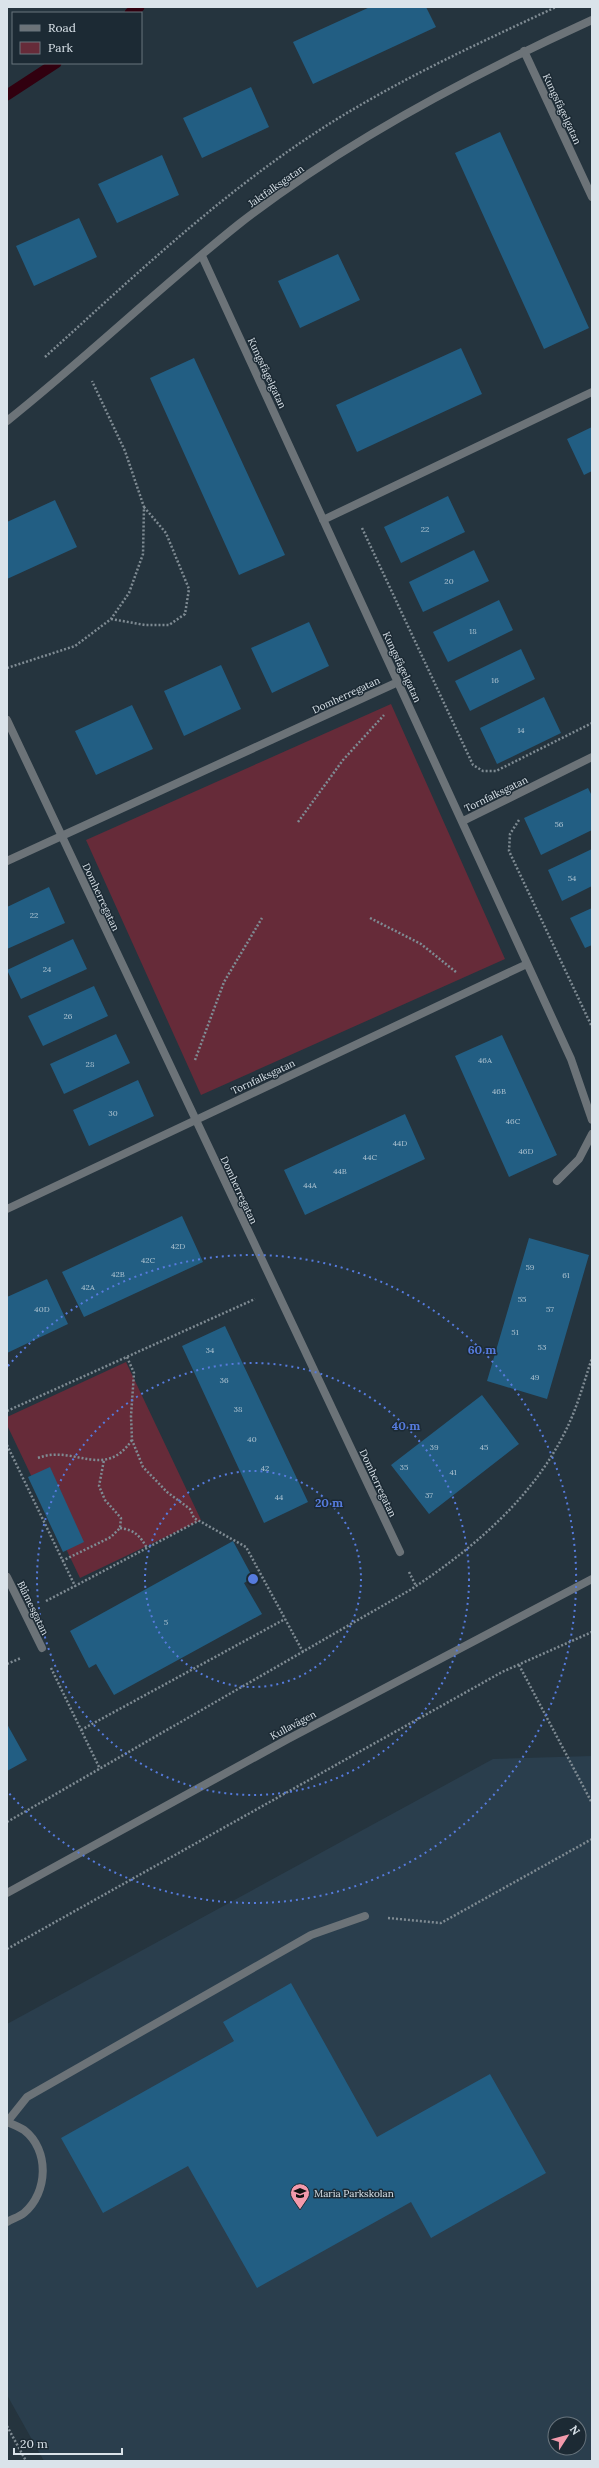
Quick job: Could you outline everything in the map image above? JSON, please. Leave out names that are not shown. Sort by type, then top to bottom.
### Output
[{"type":"street","name":"Jaktfalksgatan","points":[[7,421],[240,224],[320,167],[436,97],[524,51],[592,20]]},
{"type":"street","name":"Kungsfågelgatan","points":[[524,51],[592,197]]},
{"type":"street","name":"Kungsfågelgatan","points":[[202,256],[463,821]]},
{"type":"street","points":[[323,520],[592,392]]},
{"type":"street","name":"Domherregatan","points":[[7,861],[398,682]]},
{"type":"street","name":"Domherregatan","points":[[7,720],[400,1552]]},
{"type":"street","name":"Tornfalksgatan","points":[[592,757],[463,821],[571,1059],[592,1120]]},
{"type":"street","name":"Tornfalksgatan","points":[[7,1209],[528,964]]},
{"type":"street","points":[[557,1181],[579,1159],[592,1134]]},
{"type":"street","name":"Blåmesgatan","points":[[7,1577],[42,1648]]},
{"type":"street","name":"Kullavägen","points":[[7,1893],[288,1738],[592,1579]]},
{"type":"street","points":[[7,2222],[23,2213],[31,2204],[43,2182],[42,2163],[36,2145],[24,2131],[7,2122],[27,2097],[311,1935],[365,1916]]},
{"type":"path","points":[[7,668],[75,646],[111,619],[129,593],[143,554],[144,507],[125,451],[82,359]]},
{"type":"path","points":[[352,506],[467,755],[473,765],[483,771],[496,771],[592,724]]},
{"type":"path","points":[[111,619],[145,625],[169,625],[185,614],[189,589],[166,533],[144,507]]},
{"type":"path","points":[[298,822],[343,760],[404,695]]},
{"type":"path","points":[[496,771],[520,822],[510,834],[509,851],[592,1027]]},
{"type":"path","points":[[184,1097],[202,1035],[224,982],[262,918]]},
{"type":"path","points":[[370,918],[422,944],[473,989]]},
{"type":"path","points":[[7,1411],[275,1290]]},
{"type":"path","points":[[127,1356],[134,1373],[131,1416],[132,1440],[143,1467],[168,1492],[190,1508],[194,1518],[246,1547],[303,1652]]},
{"type":"path","points":[[7,1822],[410,1590],[460,1556],[498,1522],[548,1462],[566,1430],[592,1358]]},
{"type":"path","points":[[38,1458],[49,1454],[67,1454],[99,1462],[125,1450],[132,1440]]},
{"type":"path","points":[[7,1445],[75,1586]]},
{"type":"path","points":[[62,1561],[111,1537],[120,1528],[121,1518],[105,1500],[99,1486],[104,1460]]},
{"type":"path","points":[[46,1601],[198,1520]]},
{"type":"path","points":[[120,1528],[130,1529],[140,1536],[147,1548]]},
{"type":"path","points":[[81,1730],[285,1619]]},
{"type":"path","points":[[7,1949],[502,1672],[592,1632]]},
{"type":"path","points":[[42,1648],[100,1769]]},
{"type":"path","points":[[519,1665],[592,1803]]},
{"type":"path","points":[[365,1916],[441,1922],[592,1839]]},
{"type":"path","points":[[7,2426],[26,2461]]},
{"type":"shaded area","name":"Maria Parkskolan","points":[[592,1756],[592,2461],[44,2461],[7,2395],[7,2024],[493,1759]]},
{"type":"green space","points":[[391,704],[505,959],[201,1095],[86,840]]},
{"type":"green space","points":[[126,1362],[201,1520],[80,1578],[7,1425],[7,1417]]},
{"type":"building","points":[[370,7],[426,7],[436,27],[313,84],[293,42]]},
{"type":"building","points":[[251,87],[269,127],[202,158],[183,118]]},
{"type":"building","points":[[500,132],[589,328],[544,349],[455,153]]},
{"type":"building","points":[[162,155],[179,195],[117,223],[98,184]]},
{"type":"building","points":[[79,218],[97,257],[34,286],[16,246]]},
{"type":"building","points":[[338,254],[360,300],[300,328],[278,281]]},
{"type":"building","points":[[461,348],[482,394],[357,452],[336,405]]},
{"type":"building","points":[[194,358],[285,555],[239,575],[150,378]]},
{"type":"building","points":[[592,427],[592,471],[584,475],[567,439]]},
{"type":"building","points":[[448,496],[465,532],[401,563],[384,527]]},
{"type":"building","points":[[55,500],[77,547],[7,579],[7,522]]},
{"type":"building","points":[[474,550],[489,581],[423,612],[409,582]]},
{"type":"building","points":[[499,600],[513,630],[448,662],[433,632]]},
{"type":"building","points":[[309,622],[329,666],[272,693],[251,648]]},
{"type":"building","points":[[521,649],[535,679],[470,711],[455,681]]},
{"type":"building","points":[[221,665],[241,709],[184,736],[164,691]]},
{"type":"building","points":[[544,697],[561,733],[497,764],[480,728]]},
{"type":"building","points":[[132,705],[153,749],[96,775],[75,731]]},
{"type":"building","points":[[588,788],[592,796],[592,830],[541,855],[524,818]]},
{"type":"building","points":[[592,849],[592,886],[562,901],[548,870]]},
{"type":"building","points":[[49,887],[65,923],[7,949],[7,907]]},
{"type":"building","points":[[592,908],[592,945],[585,948],[570,918]]},
{"type":"building","points":[[73,939],[87,969],[21,999],[7,970]]},
{"type":"building","points":[[94,986],[108,1016],[43,1046],[28,1016]]},
{"type":"building","points":[[116,1034],[130,1063],[64,1094],[50,1064]]},
{"type":"building","points":[[502,1035],[557,1155],[509,1177],[455,1056]]},
{"type":"building","points":[[138,1080],[154,1116],[89,1146],[73,1110]]},
{"type":"building","points":[[405,1114],[425,1159],[305,1215],[284,1170]]},
{"type":"building","points":[[182,1216],[203,1262],[84,1317],[62,1272]]},
{"type":"building","points":[[529,1238],[589,1255],[547,1399],[487,1381]]},
{"type":"building","points":[[47,1279],[68,1324],[7,1353],[7,1297]]},
{"type":"building","points":[[225,1326],[308,1502],[264,1523],[182,1346]]},
{"type":"building","points":[[482,1395],[519,1444],[429,1514],[391,1465]]},
{"type":"building","points":[[50,1467],[84,1542],[63,1552],[28,1477]]},
{"type":"building","points":[[233,1541],[253,1578],[244,1583],[262,1614],[114,1695],[96,1664],[89,1668],[70,1631]]},
{"type":"building","points":[[7,1724],[27,1760],[7,1771]]},
{"type":"building","points":[[291,1983],[377,2137],[490,2074],[546,2173],[431,2238],[411,2202],[257,2288],[188,2166],[103,2213],[61,2138],[234,2041],[223,2022]]},
{"type":"waterway","points":[[132,12],[139,7]]},
{"type":"waterway","points":[[7,95],[54,64]]},
{"type":"place","name":"Maria Parkskolan","points":[[300,2210]]}]
